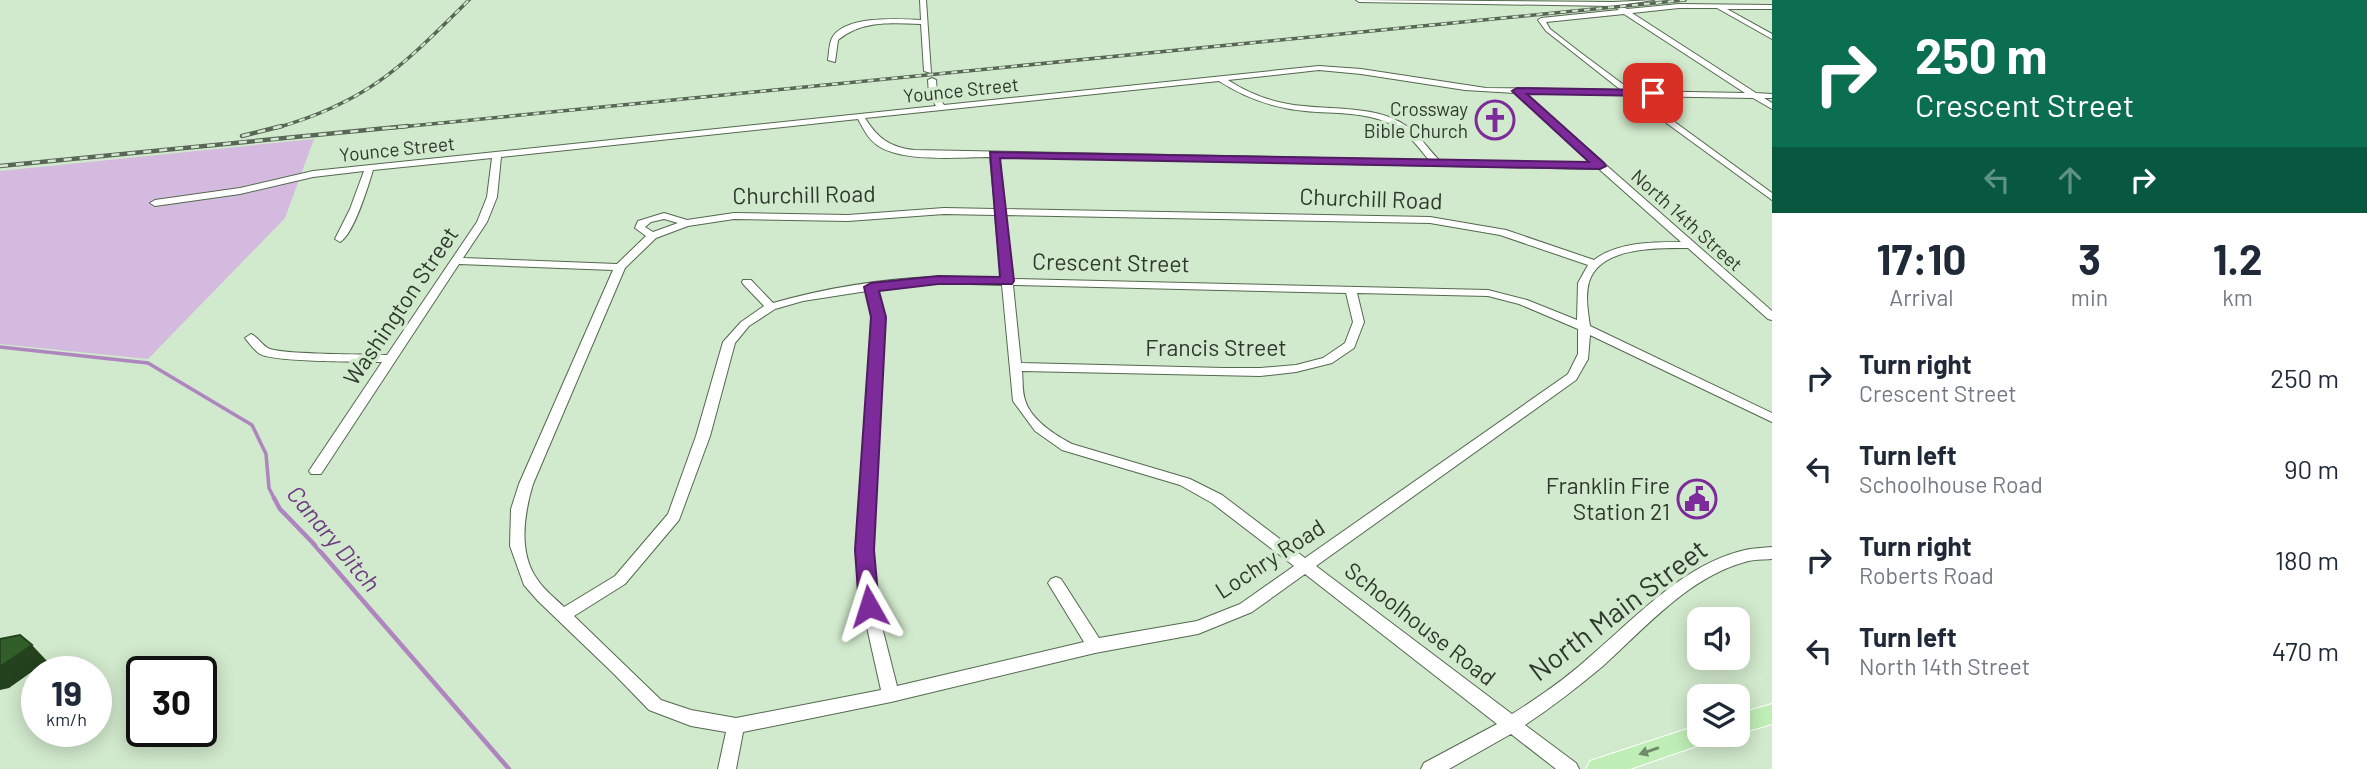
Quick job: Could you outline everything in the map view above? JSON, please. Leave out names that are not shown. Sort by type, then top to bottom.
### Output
[{"type":"main road","points":[[1750,720],[1772,714]]},
{"type":"main road","points":[[1598,769],[1687,739]]},
{"type":"street","points":[[923,0],[933,94],[942,107]]},
{"type":"street","points":[[1359,0],[1614,4],[1651,0]]},
{"type":"street","points":[[1614,4],[1772,107]]},
{"type":"street","points":[[1772,7],[1672,6],[1541,20],[1569,47],[1772,197]]},
{"type":"street","points":[[1719,6],[1772,37]]},
{"type":"street","points":[[832,60],[835,39],[850,29],[882,22],[925,22]]},
{"type":"street","name":"Younce Street","points":[[155,204],[240,191],[299,176],[370,167],[1319,68],[1338,68],[1444,86],[1517,91],[1772,96]]},
{"type":"street","points":[[1220,78],[1243,93],[1281,105],[1359,113],[1395,123],[1405,129],[1436,162]]},
{"type":"street","name":"North 14th Street","points":[[1517,91],[1772,317]]},
{"type":"street","points":[[860,116],[876,141],[890,149],[914,153],[1600,166]]},
{"type":"street","name":"Washington Street","points":[[316,471],[457,261],[488,210],[497,155]]},
{"type":"street","name":"Schoolhouse Road","points":[[994,155],[1019,401],[1032,422],[1050,438],[1087,453],[1185,482],[1217,499],[1570,769]]},
{"type":"street","points":[[340,239],[355,209],[370,167]]},
{"type":"street","name":"Churchill Road","points":[[736,726],[691,718],[655,705],[529,581],[517,546],[518,509],[538,455],[620,267],[652,236],[686,223],[734,216],[848,218],[944,211],[1430,220],[1502,232],[1595,264]]},
{"type":"street","points":[[652,236],[640,228],[641,223],[651,218],[665,214],[686,223]]},
{"type":"street","points":[[1595,264],[1617,252],[1637,247],[1689,245]]},
{"type":"street","points":[[457,261],[620,267]]},
{"type":"street","name":"Lochry Road","points":[[736,726],[891,695],[1095,646],[1198,627],[1245,608],[1572,377],[1583,360],[1587,341],[1583,287],[1590,269],[1595,264]]},
{"type":"street","name":"Crescent Street","points":[[563,615],[620,580],[674,516],[703,436],[729,342],[745,324],[771,307],[802,298],[929,280],[1488,293],[1523,302],[1584,328],[1772,418]]},
{"type":"street","points":[[747,282],[771,307]]},
{"type":"street","points":[[871,287],[878,317],[866,570],[874,634],[891,695]]},
{"type":"street","name":"Francis Street","points":[[1016,367],[1257,373],[1318,365],[1345,349],[1356,333],[1360,320],[1357,303],[1350,289]]},
{"type":"street","points":[[251,338],[265,352],[390,359]]},
{"type":"street","name":"North Main Street","points":[[1430,769],[1511,723],[1577,677],[1705,572],[1741,555],[1772,553]]},
{"type":"street","points":[[1056,583],[1095,646]]},
{"type":"street","points":[[727,769],[736,726]]},
{"type":"shaded area","points":[[314,139],[285,218],[148,359],[0,344],[0,171]]},
{"type":"building","points":[[20,635],[32,645],[0,667],[0,639]]},
{"type":"waterway","name":"Canary Ditch","points":[[0,347],[148,363],[252,425],[266,454],[269,488],[274,498]]},
{"type":"waterway","name":"Canary Ditch","points":[[274,498],[280,509],[312,542],[509,769]]},
{"type":"railway","points":[[282,126],[336,106],[383,79],[469,0]]},
{"type":"railway","points":[[390,128],[1685,0]]},
{"type":"railway","points":[[242,136],[282,126]]},
{"type":"railway","points":[[276,128],[282,126]]},
{"type":"railway","points":[[0,166],[408,126]]},
{"type":"place","name":"Crossway Bible Church","points":[[1495,120]]},
{"type":"place","name":"Franklin Fire Station 21","points":[[1697,499]]},
{"type":"route","points":[[869,606],[865,550],[878,317],[871,287],[938,280],[1007,281],[994,155],[1600,166],[1517,91],[1653,93]]}]
